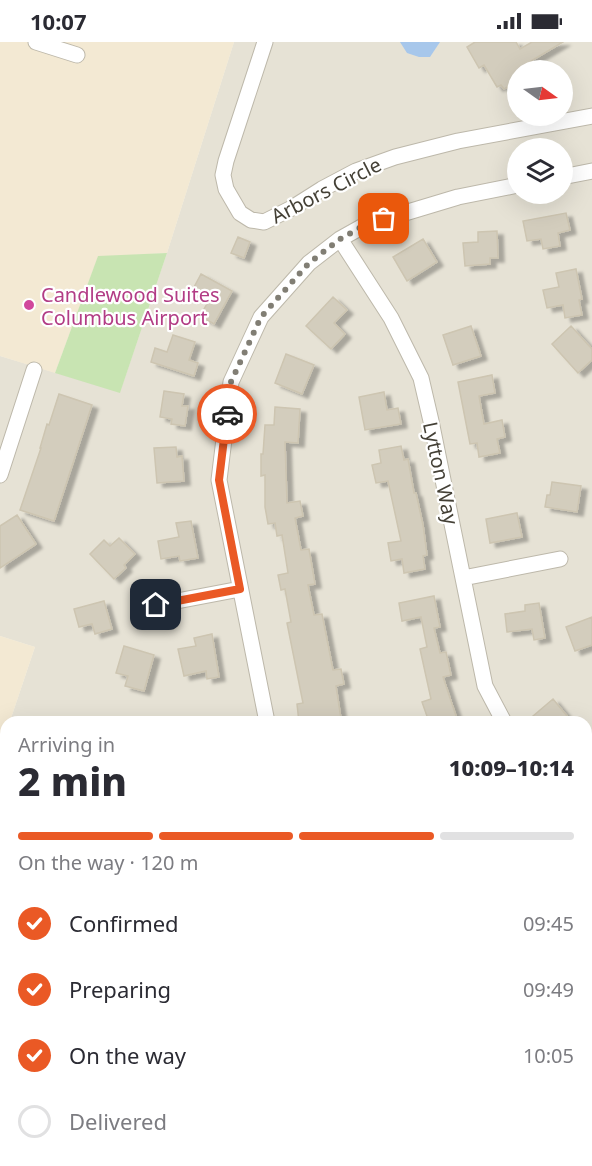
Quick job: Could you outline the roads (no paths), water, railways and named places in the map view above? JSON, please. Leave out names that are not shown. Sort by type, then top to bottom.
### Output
[{"type":"street","points":[[36,42],[78,55]]},
{"type":"street","name":"Arbors Circle","points":[[265,42],[223,175],[226,189],[240,213],[251,220],[264,222],[356,171],[395,157],[458,141],[592,116]]},
{"type":"street","points":[[573,175],[592,171]]},
{"type":"street","points":[[266,716],[219,480],[231,382],[261,317],[309,263],[340,239],[365,225],[458,197],[507,188]]},
{"type":"street","name":"Lytton Way","points":[[340,239],[391,318],[421,378],[485,686],[501,716]]},
{"type":"street","points":[[0,475],[34,370]]},
{"type":"street","points":[[463,578],[560,560]]},
{"type":"street","points":[[156,605],[240,589]]},
{"type":"water","points":[[400,42],[440,42],[430,57],[419,57],[407,53]]},
{"type":"place","name":"Candlewood Suites Columbus Airport","points":[[29,305]]}]
